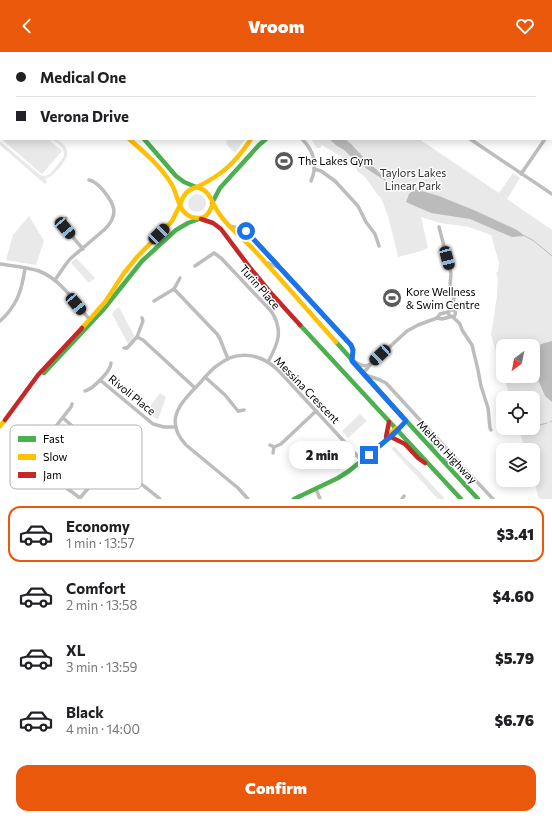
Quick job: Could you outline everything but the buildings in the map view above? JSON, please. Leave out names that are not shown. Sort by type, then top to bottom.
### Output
[{"type":"main road","points":[[130,140],[150,158],[166,176],[175,191],[185,214],[190,217],[200,219]]},
{"type":"main road","points":[[145,140],[176,176],[184,182],[207,192],[212,203]]},
{"type":"main road","points":[[90,321],[137,257],[172,221],[187,191],[210,181],[224,172],[238,157],[250,140]]},
{"type":"main road","points":[[0,425],[54,356],[108,305],[127,278],[142,261],[179,228],[208,214],[220,188],[265,140]]},
{"type":"main road","name":"Melton Highway","points":[[212,203],[228,225],[243,239],[478,499]]},
{"type":"main road","name":"Melton Highway","points":[[200,219],[214,223],[221,230],[265,287],[461,499]]},
{"type":"main road","points":[[294,499],[344,474],[362,461],[406,421]]},
{"type":"main road","points":[[388,437],[390,422]]},
{"type":"main road","points":[[388,437],[405,444],[418,458],[430,466]]},
{"type":"street","points":[[303,140],[310,148],[313,155],[314,170],[311,181]]},
{"type":"street","points":[[471,140],[552,194]]},
{"type":"street","points":[[521,174],[544,140]]},
{"type":"street","points":[[314,170],[324,174],[339,184],[358,206],[366,222],[375,234],[380,246]]},
{"type":"street","points":[[55,280],[66,264],[111,222],[113,216],[113,206],[111,201],[95,180],[89,180]]},
{"type":"street","points":[[62,224],[66,218]]},
{"type":"street","points":[[57,220],[83,248]]},
{"type":"street","points":[[228,225],[246,231],[278,264],[279,268]]},
{"type":"street","points":[[439,227],[452,273],[450,286],[454,298],[448,315],[460,324],[472,345],[481,386],[490,417],[490,428],[492,430]]},
{"type":"street","name":"Turin Place","points":[[195,266],[214,253],[217,254],[271,311],[276,321],[278,336],[277,344],[268,362]]},
{"type":"street","points":[[263,261],[279,268],[284,272],[351,345],[353,350],[352,361],[365,366],[372,363]]},
{"type":"street","points":[[0,264],[38,271],[55,280],[90,321]]},
{"type":"street","points":[[0,321],[16,302],[21,290],[25,268]]},
{"type":"street","points":[[154,302],[174,289],[180,278]]},
{"type":"street","points":[[174,289],[217,334],[228,359]]},
{"type":"street","points":[[437,318],[440,314],[454,310],[455,313],[451,317],[442,319],[437,318],[418,324],[407,331],[372,363],[364,374],[386,383],[459,462],[460,465],[493,499]]},
{"type":"street","points":[[124,348],[126,348],[137,337],[143,321],[142,318]]},
{"type":"street","points":[[137,337],[143,340],[195,388]]},
{"type":"street","name":"Messina Crescent","points":[[176,427],[176,418],[179,408],[184,400],[217,365],[235,357],[258,357],[268,362],[279,371],[362,461]]},
{"type":"street","name":"Rivoli Place","points":[[85,390],[89,389],[100,380],[110,367],[111,363]]},
{"type":"street","points":[[205,377],[224,395],[237,413],[244,410]]},
{"type":"street","name":"Rivoli Place","points":[[100,380],[153,424],[164,427],[176,427]]},
{"type":"street","points":[[57,425],[72,404]]},
{"type":"street","points":[[273,452],[272,446],[281,444],[316,411]]},
{"type":"street","points":[[63,418],[71,425]]},
{"type":"street","points":[[176,427],[186,445],[238,488],[248,499]]},
{"type":"street","points":[[431,432],[433,450]]},
{"type":"street","points":[[440,458],[460,465]]},
{"type":"street","points":[[142,485],[160,499]]},
{"type":"street","points":[[66,489],[79,499],[88,489]]},
{"type":"street","points":[[316,489],[320,499]]},
{"type":"green space","points":[[2,140],[49,140],[62,151],[42,174]]},
{"type":"green space","points":[[53,140],[57,140],[64,145],[67,150],[67,154],[60,167],[52,175],[45,179],[47,181],[45,184],[0,145],[0,141],[40,175],[44,176],[50,174],[63,158],[64,152]]},
{"type":"green space","points":[[226,140],[244,140],[235,153],[226,144]]},
{"type":"green space","name":"Taylors Lakes Linear Park","points":[[312,140],[422,140],[499,193],[513,173],[520,178],[507,199],[552,230],[552,499],[539,499],[536,487],[540,487],[540,443],[523,443],[521,435],[540,435],[540,391],[508,391],[506,383],[540,383],[540,339],[496,339],[496,351],[491,335],[497,296],[498,279],[496,272],[498,272],[499,263],[491,235],[469,227],[440,223],[421,217],[428,248],[397,257],[388,216],[381,198],[365,177],[347,160],[322,145],[320,148],[317,148]]},
{"type":"green space","points":[[197,194],[201,195],[205,199],[205,207],[201,211],[197,212],[193,211],[189,207],[188,203],[189,199],[193,195]]},
{"type":"green space","points":[[29,216],[44,241],[36,265],[6,260],[13,235]]},
{"type":"green space","points":[[76,258],[95,278],[89,283],[71,263]]},
{"type":"green space","points":[[119,307],[135,337],[128,344],[112,314]]},
{"type":"green space","points":[[160,393],[166,397],[158,420],[146,412]]},
{"type":"green space","points":[[360,414],[367,421],[348,438],[342,431]]},
{"type":"green space","points":[[395,447],[445,499],[438,499],[391,448]]},
{"type":"shaded area","points":[[330,140],[346,140],[379,172],[387,182],[358,163],[344,150]]},
{"type":"shaded area","points":[[415,189],[439,196],[476,211],[517,230],[525,236],[512,237],[470,219],[431,213],[406,202],[409,194]]},
{"type":"shaded area","points":[[552,341],[552,402],[545,396],[539,383],[541,344]]},
{"type":"waterway","points":[[525,236],[534,241],[552,256]]},
{"type":"waterway","points":[[540,425],[547,423]]},
{"type":"traffic: fast","points":[[145,140],[176,176],[184,182],[196,187]]},
{"type":"traffic: fast","points":[[212,203],[220,188],[265,140]]},
{"type":"traffic: fast","points":[[44,373],[103,310],[142,261],[176,230],[199,219]]},
{"type":"traffic: fast","points":[[300,325],[461,499]]},
{"type":"traffic: fast","points":[[336,342],[478,499]]},
{"type":"traffic: fast","points":[[294,499],[338,478],[349,471],[398,431]]},
{"type":"traffic: slow","points":[[130,140],[149,156],[162,171],[172,185],[179,204],[187,215],[197,218],[206,216],[213,203],[207,193],[197,187],[186,193],[180,205]]},
{"type":"traffic: slow","points":[[197,187],[214,178],[228,167],[240,155],[250,140]]},
{"type":"traffic: slow","points":[[213,203],[226,222],[253,249],[336,342]]},
{"type":"traffic: slow","points":[[82,328],[105,302],[124,273],[137,257],[172,221],[180,205]]},
{"type":"traffic: slow","points":[[0,426],[5,420]]},
{"type":"traffic: slow","points":[[386,438],[396,428]]},
{"type":"traffic: jam","points":[[201,219],[213,223],[221,229],[251,269],[300,325]]},
{"type":"traffic: jam","points":[[5,420],[38,375],[82,328]]},
{"type":"traffic: jam","points":[[386,437],[389,422]]},
{"type":"traffic: jam","points":[[391,437],[405,444],[425,463]]},
{"type":"place","name":"The Lakes Gym","points":[[284,161]]},
{"type":"place","name":"Kore Wellness & Swim Centre","points":[[392,298]]},
{"type":"route","points":[[246,231],[351,345],[353,350],[352,361],[406,421],[388,440],[369,455]]}]
